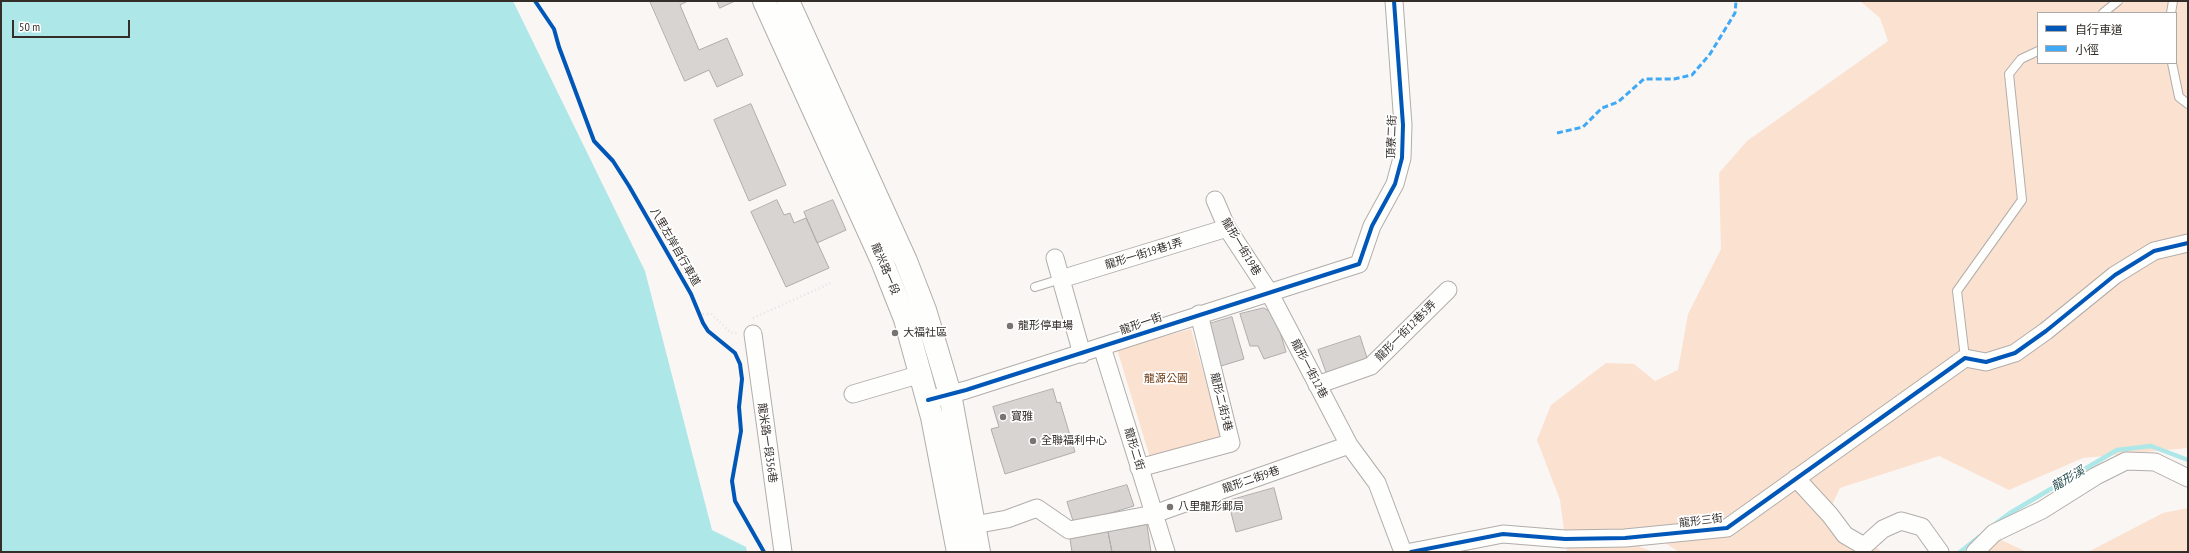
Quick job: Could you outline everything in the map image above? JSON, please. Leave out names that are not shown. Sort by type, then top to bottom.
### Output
[{"type":"main road","name":"龍米路一段","points":[[764,1],[894,289],[928,400],[953,551]]},
{"type":"main road","name":"龍米路一段","points":[[788,1],[906,261],[925,310],[950,394],[979,552]]},
{"type":"street","name":"頂寮二街","points":[[1359,264],[1372,226],[1395,184],[1402,158],[1403,125],[1394,1]]},
{"type":"street","name":"龍形一街19巷","points":[[1215,200],[1227,228],[1269,292]]},
{"type":"street","name":"龍形一街19巷1弄","points":[[1061,279],[1227,228]]},
{"type":"street","points":[[1965,358],[1986,362],[2015,353],[2046,331],[2114,275],[2154,251],[2188,243]]},
{"type":"street","points":[[1055,258],[1082,354]]},
{"type":"street","name":"龍形一街","points":[[928,400],[1082,354],[1199,314],[1359,264]]},
{"type":"street","name":"龍形一街12巷5弄","points":[[1318,385],[1371,366],[1448,290]]},
{"type":"street","name":"龍形一街12巷","points":[[1269,292],[1349,446],[1377,483],[1402,552]]},
{"type":"street","name":"龍形二街3巷","points":[[1139,468],[1231,443],[1199,314]]},
{"type":"street","name":"龍米路一段356巷","points":[[753,334],[783,552]]},
{"type":"street","name":"龍形二街","points":[[1102,347],[1166,552]]},
{"type":"street","name":"龍形三街","points":[[1411,552],[1503,534],[1565,538],[1625,538],[1727,528],[1965,358]]},
{"type":"street","points":[[853,394],[921,374]]},
{"type":"street","name":"龍形二街9巷","points":[[974,525],[1007,518],[1037,508],[1068,530],[1154,514],[1349,446]]},
{"type":"street","points":[[1975,552],[1994,533],[2028,517],[2096,476],[2126,461],[2155,462],[2188,478]]},
{"type":"street","points":[[1796,478],[1830,515],[1845,535],[1864,546],[1883,529],[1901,521],[1922,527],[1940,552]]},
{"type":"lane","points":[[2104,12],[2118,1]]},
{"type":"lane","points":[[2171,12],[2173,1]]},
{"type":"lane","points":[[1965,358],[1957,291],[2022,200],[2008,74],[2021,59],[2037,51]]},
{"type":"lane","points":[[2172,64],[2179,97],[2188,104]]},
{"type":"lane","points":[[1035,287],[1061,279]]},
{"type":"path","points":[[696,307],[700,316],[711,314],[731,333],[753,334],[752,319],[833,282]]},
{"type":"green space","points":[[1860,1],[2188,1],[2188,448],[2083,458],[2009,490],[1939,456],[1840,488],[1829,511],[1881,551],[1679,552],[1642,528],[1612,535],[1653,552],[1567,552],[1560,500],[1537,440],[1551,405],[1606,363],[1634,364],[1655,381],[1678,370],[1688,314],[1721,249],[1719,173],[1747,141],[1888,41],[1880,18]]},
{"type":"green space","name":"龍源公園","points":[[1191,329],[1222,438],[1151,461],[1117,349]]},
{"type":"green space","points":[[2188,508],[2188,552],[2088,552],[2163,513]]},
{"type":"green space","points":[[1999,539],[2027,552],[1985,552]]},
{"type":"water","points":[[1,1],[513,1],[645,271],[712,530],[746,547],[747,552],[1,552]]},
{"type":"building","points":[[650,1],[688,1],[680,5],[699,50],[727,38],[743,75],[717,87],[709,70],[685,81]]},
{"type":"building","points":[[717,1],[735,1],[720,8]]},
{"type":"building","points":[[751,104],[786,185],[749,201],[714,120]]},
{"type":"building","points":[[777,200],[784,215],[790,213],[794,223],[806,218],[829,268],[786,287],[751,212]]},
{"type":"building","points":[[833,200],[846,230],[817,243],[804,212]]},
{"type":"building","points":[[1264,308],[1275,315],[1286,352],[1264,359],[1258,346],[1250,346],[1240,314]]},
{"type":"building","points":[[1232,317],[1244,359],[1221,366],[1209,324]]},
{"type":"building","points":[[1360,336],[1368,361],[1327,375],[1318,350]]},
{"type":"building","name":"全聯福利中心","points":[[1053,389],[1057,403],[1060,402],[1075,452],[1005,474],[991,429],[999,427],[993,407]]},
{"type":"building","points":[[1127,485],[1134,506],[1074,524],[1067,502]]},
{"type":"building","points":[[1274,488],[1282,519],[1236,532],[1228,501]]},
{"type":"building","points":[[1147,525],[1151,552],[1112,552],[1108,532]]},
{"type":"building","points":[[1108,532],[1112,552],[1072,552],[1070,539]]},
{"type":"waterway","name":"龍形溪","points":[[1995,524],[2010,513],[2117,450],[2151,446],[2188,460]]},
{"type":"waterway","name":"龍形溪","points":[[1960,552],[1979,537]]},
{"type":"marked path","points":[[1557,133],[1583,127],[1602,108],[1618,102],[1644,79],[1674,79],[1692,75],[1710,54],[1735,13],[1736,1]]},
{"type":"cycle path","name":"八里左岸自行車道","points":[[535,1],[554,29],[559,47],[594,141],[613,161],[629,186],[691,294],[703,323],[708,331],[735,353],[740,364],[742,379],[739,407],[741,431],[732,481],[735,501],[764,552]]},
{"type":"cycle path","points":[[928,400],[966,390],[1359,264],[1372,226],[1395,184],[1402,158],[1403,125],[1394,1]]},
{"type":"cycle path","points":[[1411,552],[1503,534],[1565,539],[1625,538],[1727,528],[1965,358],[1986,362],[2015,353],[2046,331],[2115,275],[2154,251],[2188,243]]},
{"type":"place","name":"龍形停車場","points":[[1010,326]]},
{"type":"place","name":"大福社區","points":[[895,333]]},
{"type":"place","name":"寶雅","points":[[1003,417]]},
{"type":"place","name":"全聯福利中心","points":[[1033,441]]},
{"type":"place","name":"八里龍形郵局","points":[[1170,507]]}]
